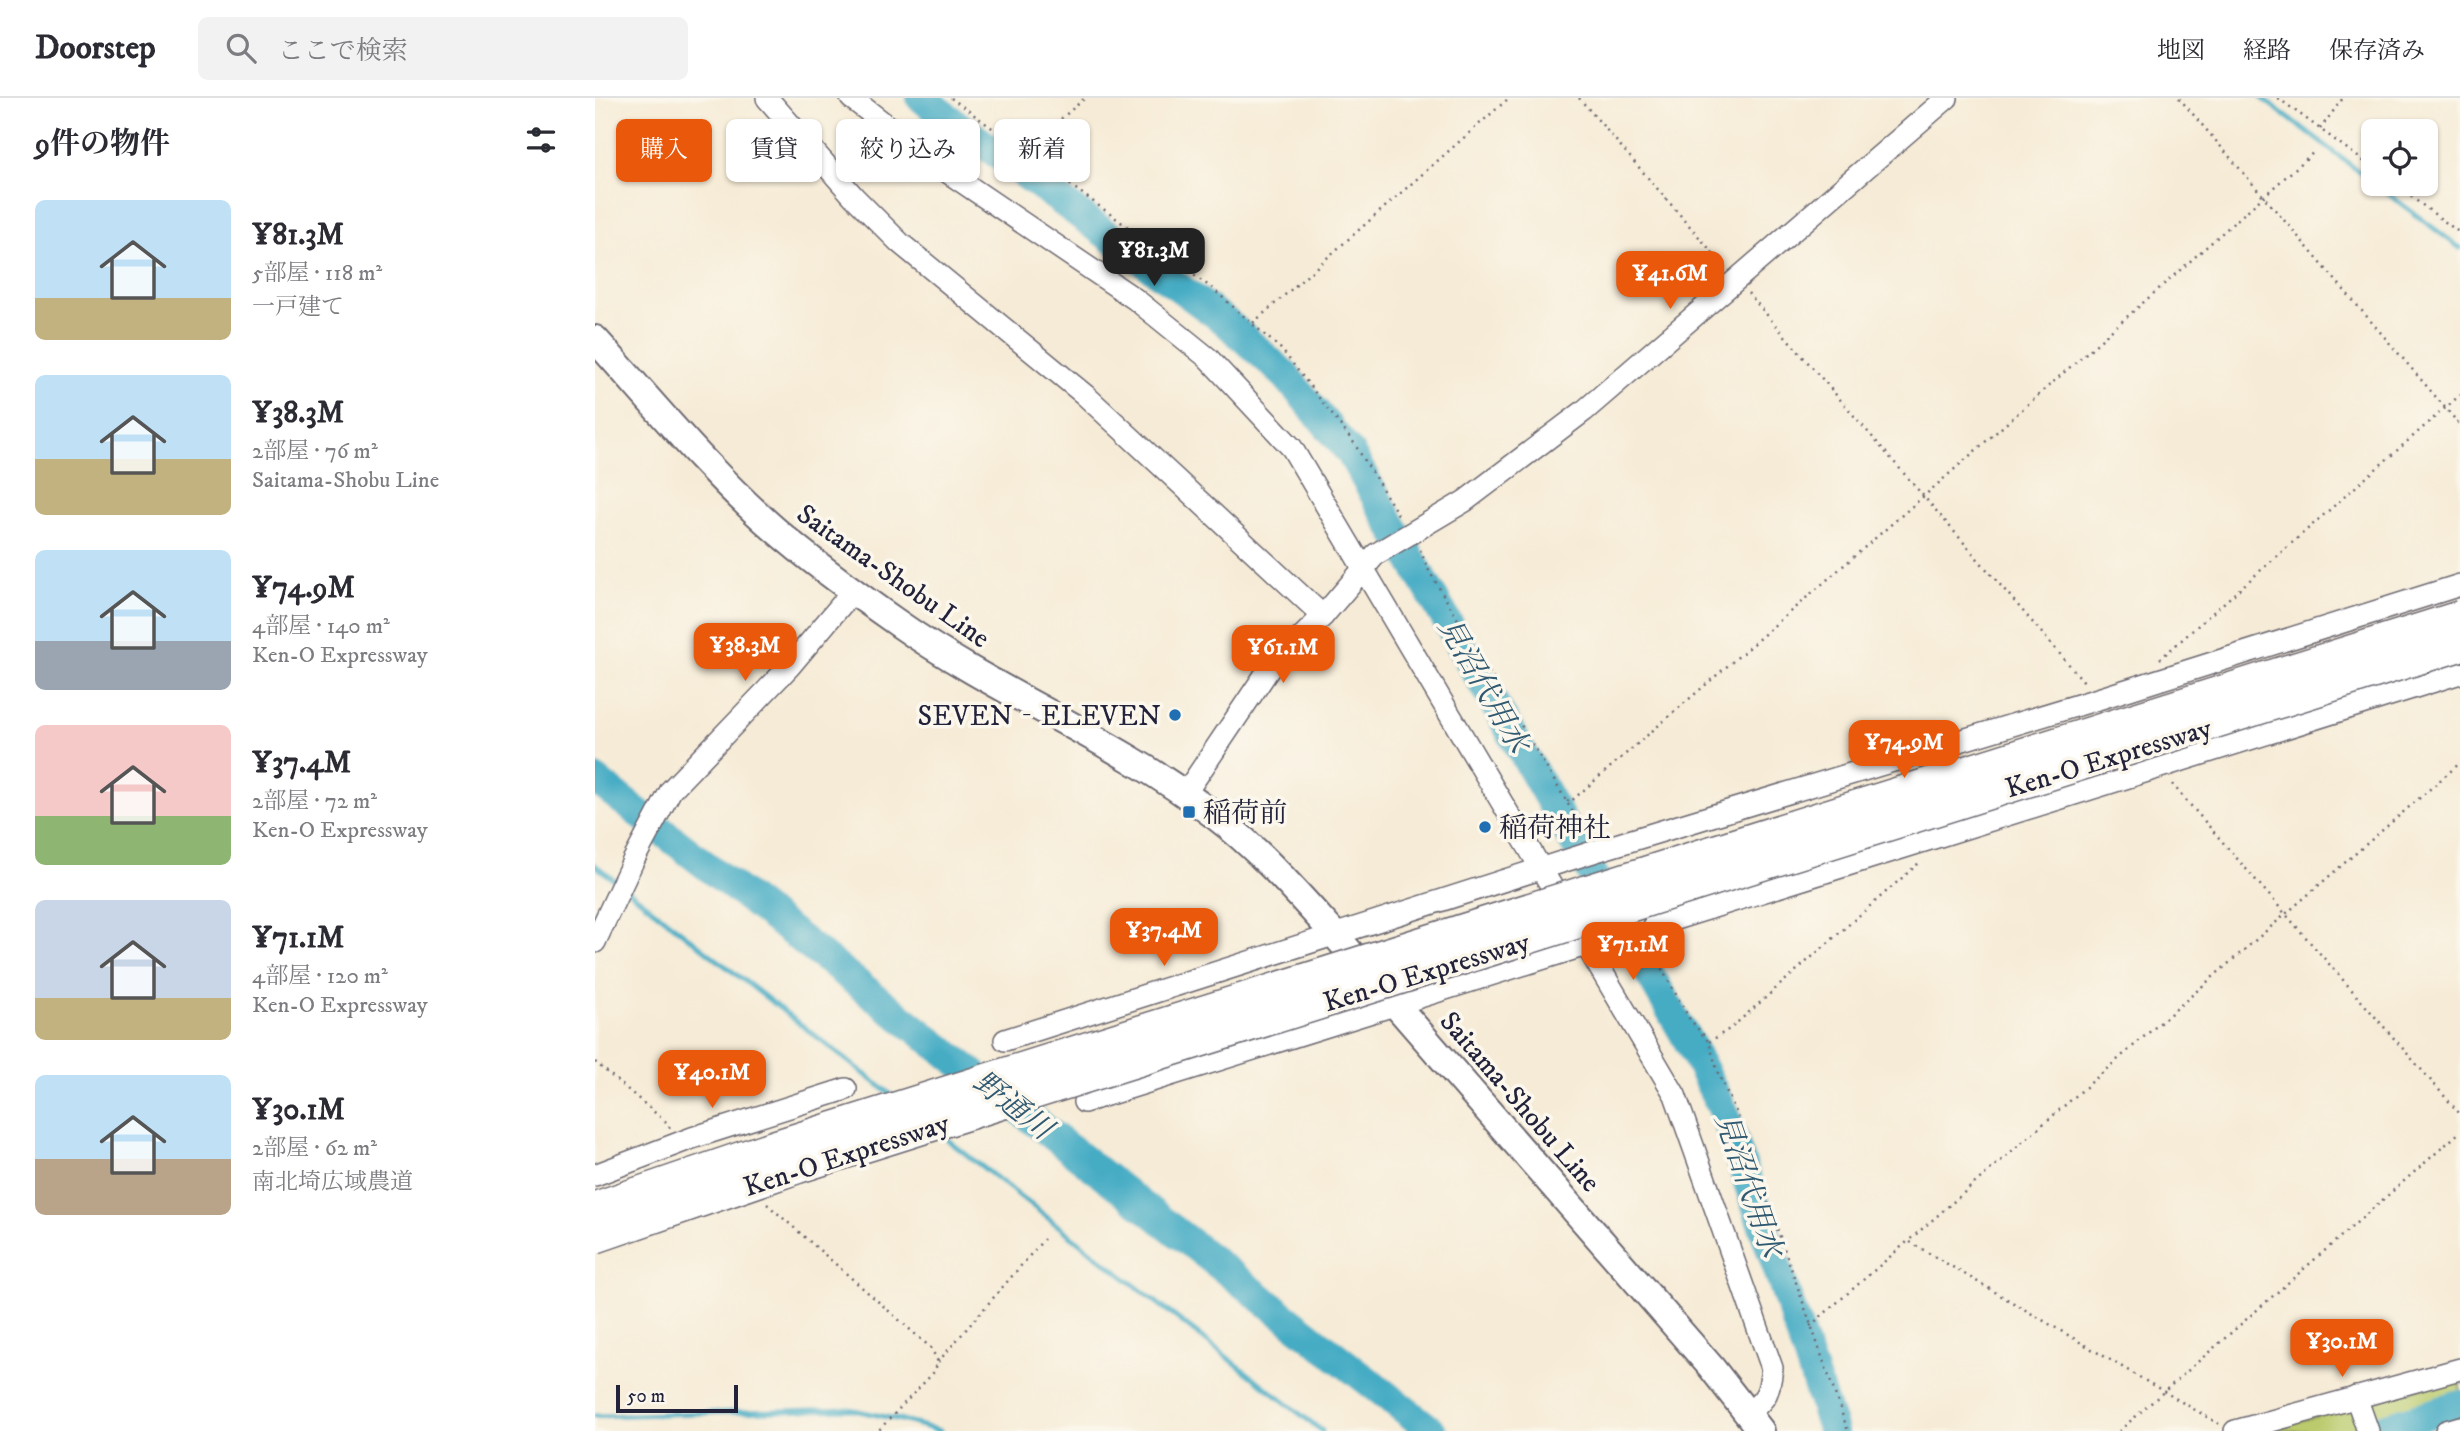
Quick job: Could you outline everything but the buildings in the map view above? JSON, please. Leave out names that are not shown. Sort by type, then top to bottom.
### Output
[{"type":"highway","name":"Ken-O Expressway","points":[[595,1207],[773,1146],[2460,616]]},
{"type":"highway","name":"Ken-O Expressway","points":[[595,1238],[825,1159],[2460,646]]},
{"type":"main road","name":"Saitama-Shobu Line","points":[[595,339],[737,493],[772,527],[853,591],[944,654],[1127,757],[1185,794],[1248,844],[1280,874],[1335,935],[1711,1367],[1755,1422]]},
{"type":"street","points":[[767,98],[854,197],[899,243],[1085,395],[1323,616]]},
{"type":"street","points":[[851,98],[949,173],[1135,299],[1208,358],[1292,448],[1370,561],[1542,869],[1675,1095],[1772,1368],[1769,1391],[1755,1422]]},
{"type":"street","points":[[1185,794],[1269,669],[1323,616],[1370,561],[1407,534],[1465,501],[1584,411],[1947,98]]},
{"type":"street","points":[[1005,1040],[1542,869],[2460,585]]},
{"type":"street","points":[[595,943],[667,796],[789,667],[853,591]]},
{"type":"street","points":[[2350,620],[2403,691]]},
{"type":"street","points":[[1648,931],[1953,830],[2460,673]]},
{"type":"street","points":[[2098,699],[2158,767]]},
{"type":"street","points":[[1928,751],[1953,830]]},
{"type":"street","points":[[1084,1102],[1586,944]]},
{"type":"street","points":[[595,1175],[679,1143],[846,1089]]},
{"type":"street","points":[[2228,1428],[2357,1400],[2460,1369]]},
{"type":"street","points":[[2357,1400],[2368,1431]]},
{"type":"street","points":[[2446,1431],[2460,1427]]},
{"type":"path","points":[[951,98],[994,129]]},
{"type":"path","points":[[1061,119],[1085,98]]},
{"type":"path","points":[[1253,323],[1509,98]]},
{"type":"path","points":[[1579,98],[2098,699]]},
{"type":"path","points":[[2179,98],[2460,425]]},
{"type":"path","points":[[2278,98],[2361,159]]},
{"type":"path","points":[[2320,129],[2343,98]]},
{"type":"path","points":[[1567,800],[1570,802],[1924,496],[2315,151]]},
{"type":"path","points":[[1066,182],[1213,289],[1282,350],[1354,443],[1590,842]]},
{"type":"path","points":[[2410,196],[2460,233]]},
{"type":"path","points":[[2150,682],[2152,666],[2460,396]]},
{"type":"path","points":[[1811,1325],[2460,763]]},
{"type":"path","points":[[2158,767],[2460,1114]]},
{"type":"path","points":[[1709,1042],[1731,1028],[1920,862]]},
{"type":"path","points":[[1648,931],[1689,1018],[1709,1042],[1718,1073],[1737,1114],[1848,1431]]},
{"type":"path","points":[[595,1062],[666,1122],[679,1143]]},
{"type":"path","points":[[2119,1431],[2460,1132]]},
{"type":"path","points":[[765,1202],[931,1348],[938,1362]]},
{"type":"path","points":[[878,1431],[934,1371],[938,1362],[1044,1239]]},
{"type":"path","points":[[1910,1242],[2228,1428]]},
{"type":"green space","points":[[2460,1377],[2460,1399],[2350,1431],[2260,1431]]},
{"type":"green space","points":[[2460,1410],[2460,1418],[2414,1431],[2390,1431]]},
{"type":"waterway","name":"見沼代用水","points":[[921,98],[1226,322],[1285,375],[1351,454],[1691,1046],[1724,1112],[1833,1431]]},
{"type":"waterway","points":[[2262,98],[2361,173]]},
{"type":"waterway","points":[[2391,196],[2460,248]]},
{"type":"waterway","name":"野通川","points":[[595,779],[1432,1431]]},
{"type":"waterway","points":[[595,865],[617,882]]},
{"type":"waterway","points":[[625,888],[894,1097]]},
{"type":"waterway","points":[[940,1134],[1322,1431]]},
{"type":"waterway","points":[[2373,1431],[2460,1405]]},
{"type":"waterway","points":[[595,1416],[849,1409],[940,1431]]},
{"type":"place","name":"SEVEN‐ELEVEN","points":[[1175,715]]},
{"type":"place","name":"稲荷前","points":[[1189,812]]},
{"type":"place","name":"稲荷神社","points":[[1485,827]]}]
